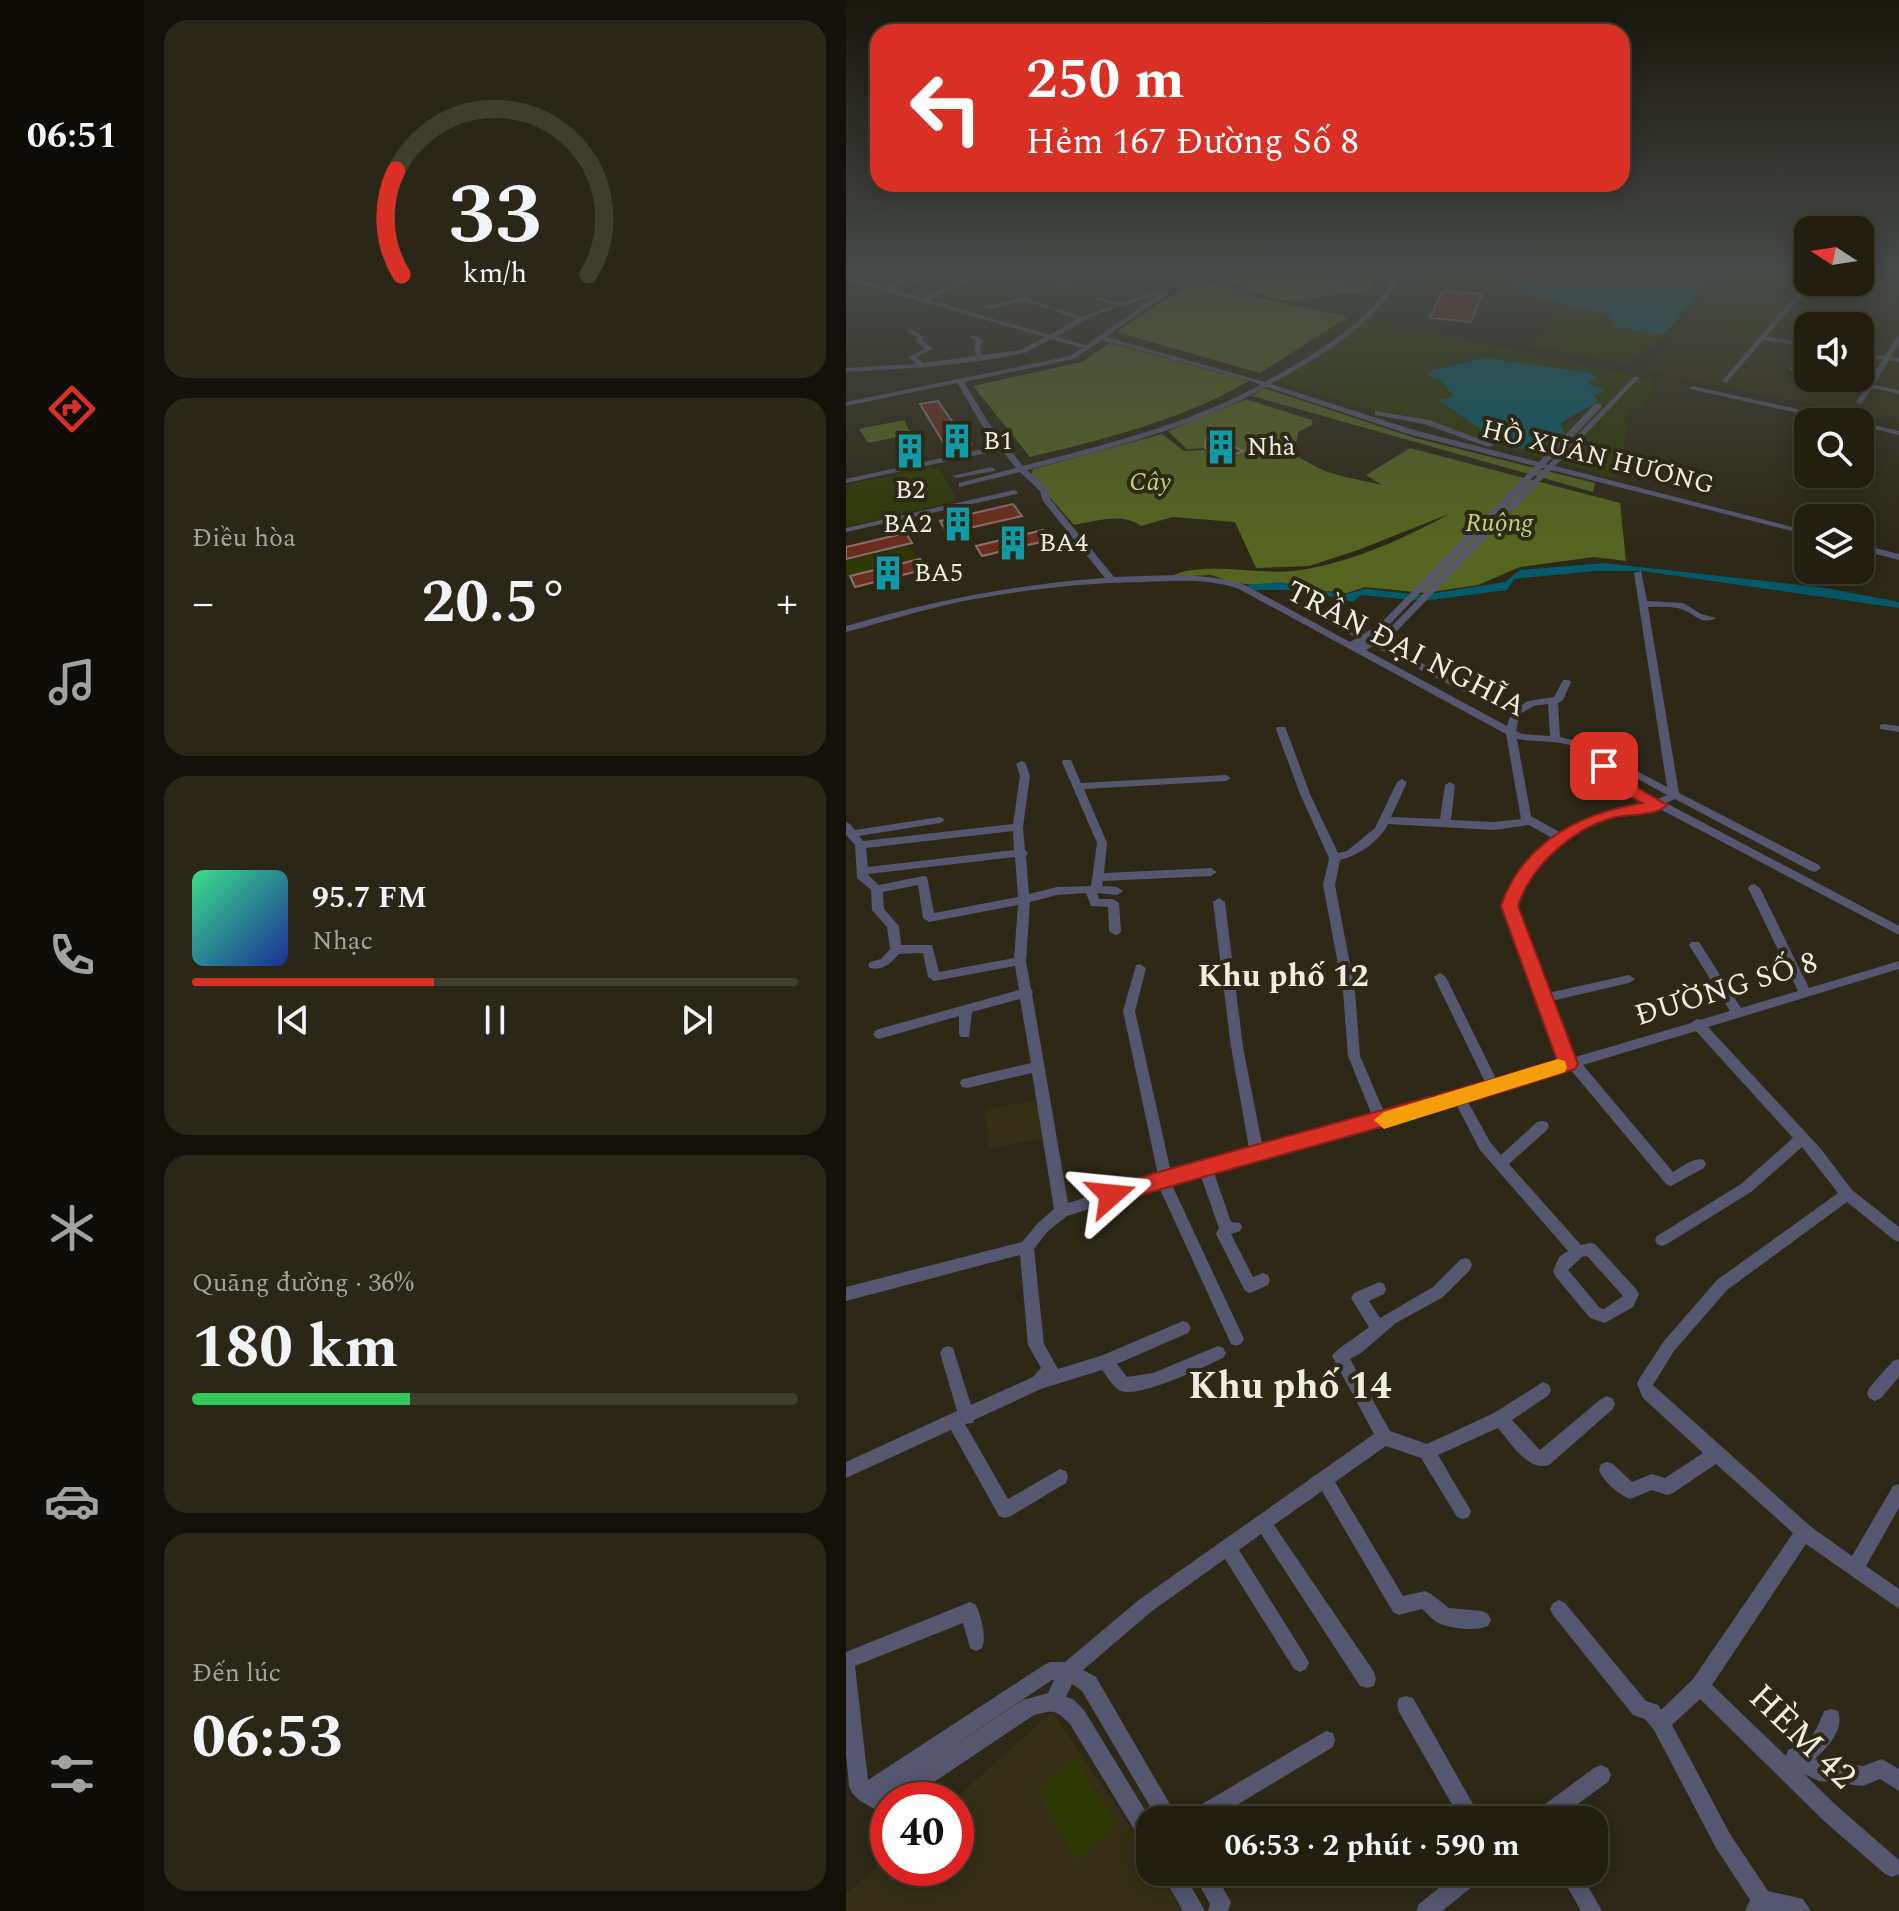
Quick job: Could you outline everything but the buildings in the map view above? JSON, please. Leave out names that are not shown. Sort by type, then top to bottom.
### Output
[{"type":"street","points":[[916,360],[921,365]]},
{"type":"street","points":[[846,370],[970,360]]},
{"type":"street","points":[[995,360],[1004,374]]},
{"type":"street","points":[[846,404],[1063,360]]},
{"type":"street","name":"HỒ XUÂN HƯƠNG","points":[[1188,360],[1393,416],[1426,422],[1482,447]]},
{"type":"street","points":[[956,476],[1018,467],[1162,432],[1245,396],[1296,360]]},
{"type":"street","points":[[1725,381],[1742,360]]},
{"type":"street","points":[[1874,380],[1885,360]]},
{"type":"street","points":[[1354,649],[1393,624],[1418,597],[1541,463],[1632,377],[1553,466],[1429,593],[1418,597],[1407,602],[1393,624]]},
{"type":"street","points":[[962,485],[1152,427],[1264,381]]},
{"type":"street","name":"HỒ XUÂN HƯƠNG","points":[[1264,381],[1384,422],[1794,527]]},
{"type":"street","points":[[960,382],[1018,467],[1110,578]]},
{"type":"street","points":[[1874,387],[1899,392]]},
{"type":"street","points":[[1692,388],[1794,410]]},
{"type":"street","points":[[1860,402],[1867,392]]},
{"type":"street","points":[[1235,393],[1245,396]]},
{"type":"street","points":[[1384,422],[1393,416]]},
{"type":"street","points":[[1874,427],[1899,433]]},
{"type":"street","points":[[846,481],[983,451]]},
{"type":"street","points":[[942,460],[976,505]]},
{"type":"street","name":"HỒ XUÂN HƯƠNG","points":[[1553,466],[1794,528]]},
{"type":"street","points":[[1598,495],[1601,480]]},
{"type":"street","points":[[846,530],[976,505],[1014,492]]},
{"type":"street","points":[[1874,548],[1899,554]]},
{"type":"street","points":[[1638,573],[1674,795]]},
{"type":"street","name":"TRẦN ĐẠI NGHĨA","points":[[846,629],[912,609],[996,591],[1110,578],[1218,578],[1242,587],[1520,737],[1555,740],[1582,747],[1598,756],[1604,766],[1604,775],[1899,931]]},
{"type":"street","points":[[1289,600],[1467,690]]},
{"type":"street","points":[[1645,604],[1683,606],[1698,616],[1712,618]]},
{"type":"street","points":[[1559,837],[1526,818],[1511,731],[1515,713],[1523,706],[1560,698],[1566,682]]},
{"type":"street","points":[[1553,701],[1555,740]]},
{"type":"street","points":[[1884,727],[1899,729]]},
{"type":"street","points":[[1281,729],[1305,794],[1335,858],[1329,885],[1349,991],[1354,1056],[1381,1121]]},
{"type":"street","points":[[1067,762],[1080,786],[1102,843],[1094,885],[1095,903],[1113,903],[1115,931]]},
{"type":"street","points":[[1021,764],[1025,776],[1018,827],[1024,900],[1020,961],[1062,1211]]},
{"type":"street","points":[[1616,764],[1815,868]]},
{"type":"street","points":[[1080,786],[1226,778]]},
{"type":"street","points":[[1335,858],[1351,854],[1387,820],[1395,793],[1402,782]]},
{"type":"street","points":[[1445,824],[1450,785]]},
{"type":"street","points":[[1674,795],[1659,805],[1607,814],[1559,837],[1517,884],[1510,906],[1570,1063],[1671,1180],[1699,1164]]},
{"type":"street","points":[[848,830],[940,820]]},
{"type":"street","points":[[1387,820],[1518,825],[1530,821]]},
{"type":"street","points":[[860,845],[1018,827]]},
{"type":"street","points":[[848,830],[860,845],[863,878],[877,889],[878,910],[893,926],[896,950]]},
{"type":"street","points":[[863,871],[1022,853]]},
{"type":"street","points":[[877,889],[923,880],[926,883],[929,918],[1024,900],[1037,894],[1211,872]]},
{"type":"street","points":[[1094,885],[1117,891]]},
{"type":"street","points":[[1754,888],[1805,993]]},
{"type":"street","points":[[1219,902],[1237,1047],[1257,1151]]},
{"type":"street","points":[[1695,945],[1737,1012]]},
{"type":"street","points":[[874,965],[885,962],[896,950],[928,948],[934,977],[1020,961]]},
{"type":"street","name":"ĐƯỜNG SỐ 8","points":[[1570,1063],[1899,965]]},
{"type":"street","points":[[1140,968],[1129,1011],[1164,1178],[1236,1339]]},
{"type":"street","points":[[1440,977],[1493,1085]]},
{"type":"street","points":[[1545,998],[1629,979]]},
{"type":"street","points":[[879,1034],[1027,992]]},
{"type":"street","points":[[965,1034],[966,1009]]},
{"type":"street","points":[[1697,1024],[1802,1138],[1847,1194],[1899,1235]]},
{"type":"street","points":[[846,1294],[1027,1247],[1043,1227],[1062,1211],[1164,1178],[1257,1151],[1381,1121],[1570,1063]]},
{"type":"street","points":[[967,1083],[1039,1066]]},
{"type":"street","points":[[1458,1096],[1483,1143],[1578,1252]]},
{"type":"street","points":[[1500,1164],[1542,1126]]},
{"type":"street","points":[[1662,1240],[1746,1188],[1802,1138]]},
{"type":"street","points":[[1205,1167],[1231,1228],[1223,1234],[1232,1257],[1250,1286],[1263,1280]]},
{"type":"street","points":[[1847,1194],[1722,1285],[1669,1346],[1645,1384],[1649,1393],[1804,1532],[1899,1600]]},
{"type":"street","points":[[1027,1247],[1036,1345],[1050,1369],[1039,1382]]},
{"type":"street","points":[[1590,1249],[1630,1291],[1628,1302],[1605,1316],[1595,1313],[1560,1271],[1564,1262],[1578,1252],[1590,1249]]},
{"type":"street","points":[[1463,1511],[1427,1452],[1384,1437],[1340,1356],[1356,1348],[1378,1327],[1438,1292],[1465,1265]]},
{"type":"street","points":[[1378,1327],[1359,1298],[1379,1289]]},
{"type":"street","points":[[846,1470],[1039,1382],[1105,1362],[1183,1328]]},
{"type":"street","points":[[948,1353],[961,1419],[1005,1510],[1060,1477]]},
{"type":"street","points":[[1105,1362],[1124,1385],[1154,1380],[1218,1353]]},
{"type":"street","points":[[1875,1393],[1899,1366]]},
{"type":"street","points":[[1427,1452],[1500,1419],[1543,1390]]},
{"type":"street","points":[[1500,1419],[1536,1458],[1543,1459],[1607,1404]]},
{"type":"street","points":[[1054,1701],[1068,1671],[1146,1605],[1384,1437]]},
{"type":"street","points":[[1607,1470],[1630,1491],[1652,1482],[1667,1487],[1717,1453]]},
{"type":"street","points":[[1324,1479],[1399,1606],[1425,1600],[1445,1617],[1482,1620]]},
{"type":"street","points":[[1855,1567],[1899,1492]]},
{"type":"street","points":[[1264,1524],[1367,1679]]},
{"type":"street","points":[[1661,1723],[1700,1686],[1804,1532]]},
{"type":"street","points":[[1228,1548],[1300,1663]]},
{"type":"street","points":[[1559,1609],[1640,1708],[1651,1712],[1661,1723],[1759,1906],[1796,1906],[1801,1911]]},
{"type":"street","points":[[976,1642],[970,1611],[846,1662],[859,1786],[879,1802],[912,1785],[1030,1707],[1054,1701],[1066,1706],[1077,1717],[1136,1814]]},
{"type":"street","points":[[866,1793],[1050,1671],[1068,1671],[1089,1684],[1161,1806]]},
{"type":"street","name":"HÈM 42","points":[[1700,1686],[1791,1759],[1831,1814],[1892,1867]]},
{"type":"street","points":[[1406,1705],[1464,1806]]},
{"type":"street","points":[[1791,1759],[1816,1749],[1824,1740],[1831,1718]]},
{"type":"street","points":[[1217,1806],[1326,1740]]},
{"type":"street","points":[[1791,1759],[1815,1770],[1864,1776],[1882,1769],[1899,1781]]},
{"type":"street","points":[[1559,1806],[1601,1775]]},
{"type":"street","points":[[1180,1886],[1195,1911]]},
{"type":"street","points":[[1211,1886],[1221,1902],[1218,1911]]},
{"type":"street","points":[[1426,1911],[1457,1886]]},
{"type":"street","points":[[1577,1886],[1592,1911]]},
{"type":"shaded area","points":[[1652,360],[1794,360],[1794,392],[1874,392],[1874,360],[1899,360],[1899,422],[1874,417],[1874,408],[1830,408],[1644,370]]},
{"type":"shaded area","points":[[1040,1100],[1044,1138],[989,1149],[985,1109]]},
{"type":"shaded area","points":[[1052,1712],[1136,1835],[1136,1886],[1172,1886],[1189,1911],[846,1911],[846,1894],[870,1873],[870,1886],[974,1886],[973,1782]]},
{"type":"green space","points":[[1173,360],[1249,381],[1170,417],[1030,457],[973,386],[1082,362]]},
{"type":"green space","points":[[1215,360],[1280,360],[1260,373]]},
{"type":"green space","points":[[1311,360],[1475,360],[1433,369],[1428,376],[1441,380],[1454,397],[1440,401],[1496,440],[1552,438],[1561,427],[1583,414],[1604,390],[1494,360],[1560,360],[1650,380],[1654,385],[1644,408],[1629,408],[1619,479],[1485,442],[1438,424],[1385,414],[1278,380]]},
{"type":"green space","points":[[1608,360],[1634,360],[1629,364]]},
{"type":"green space","points":[[1264,388],[1415,438],[1595,483],[1593,492],[1252,396]]},
{"type":"green space","points":[[1246,399],[1312,420],[1312,425],[1298,432],[1296,444],[1288,440],[1281,445],[1318,468],[1340,475],[1382,485],[1366,475],[1410,448],[1620,503],[1626,561],[1594,557],[1520,567],[1478,585],[1425,593],[1365,587],[1347,593],[1234,583],[1211,575],[1171,577],[1196,569],[1280,572],[1313,568],[1374,550],[1449,514],[1309,566],[1256,568],[1235,522],[1173,517],[1141,526],[1117,518],[1074,525],[1031,476],[1033,469],[1162,434],[1184,451],[1205,450],[1226,462],[1244,451],[1211,435],[1205,437],[1205,448],[1187,449],[1168,431]]},
{"type":"green space","points":[[904,420],[911,434],[868,443],[859,429]]},
{"type":"green space","points":[[928,468],[940,470],[955,495],[953,502],[846,527],[846,485]]},
{"type":"green space","points":[[910,546],[918,560],[848,576],[846,561]]},
{"type":"green space","points":[[1075,1758],[1116,1825],[1077,1861],[1037,1791]]},
{"type":"water","points":[[1476,360],[1501,360],[1586,372],[1596,377],[1588,384],[1605,390],[1594,396],[1598,401],[1561,423],[1564,435],[1553,438],[1555,448],[1539,451],[1524,449],[1494,437],[1439,400],[1454,397],[1441,380],[1427,376],[1433,370]]},
{"type":"water","points":[[1604,563],[1826,588],[1899,602],[1899,608],[1643,571],[1595,571],[1514,579],[1507,590],[1423,601],[1361,595],[1353,602],[1303,590],[1253,590],[1247,585],[1281,582],[1343,595],[1365,589],[1423,595],[1505,582],[1520,570]]},
{"type":"slow traffic","points":[[1384,1120],[1558,1067]]},
{"type":"place","name":"B1","points":[[957,441]]},
{"type":"place","name":"Nhà","points":[[1221,447]]},
{"type":"place","name":"B2","points":[[910,451]]},
{"type":"place","name":"BA2","points":[[958,524]]},
{"type":"place","name":"BA4","points":[[1013,543]]},
{"type":"place","name":"BA5","points":[[888,573]]},
{"type":"district","name":"Khu phố 12","points":[[1283,976]]},
{"type":"district","name":"Khu phố 14","points":[[1290,1387]]},
{"type":"route","points":[[1111,1195],[1257,1151],[1381,1121],[1568,1064],[1510,906],[1517,884],[1541,861],[1559,837],[1607,814],[1659,805],[1604,775],[1604,766]]},
{"type":"park label","name":"Cây","points":[[1150,482]]},
{"type":"park label","name":"Ruộng","points":[[1499,523]]}]
